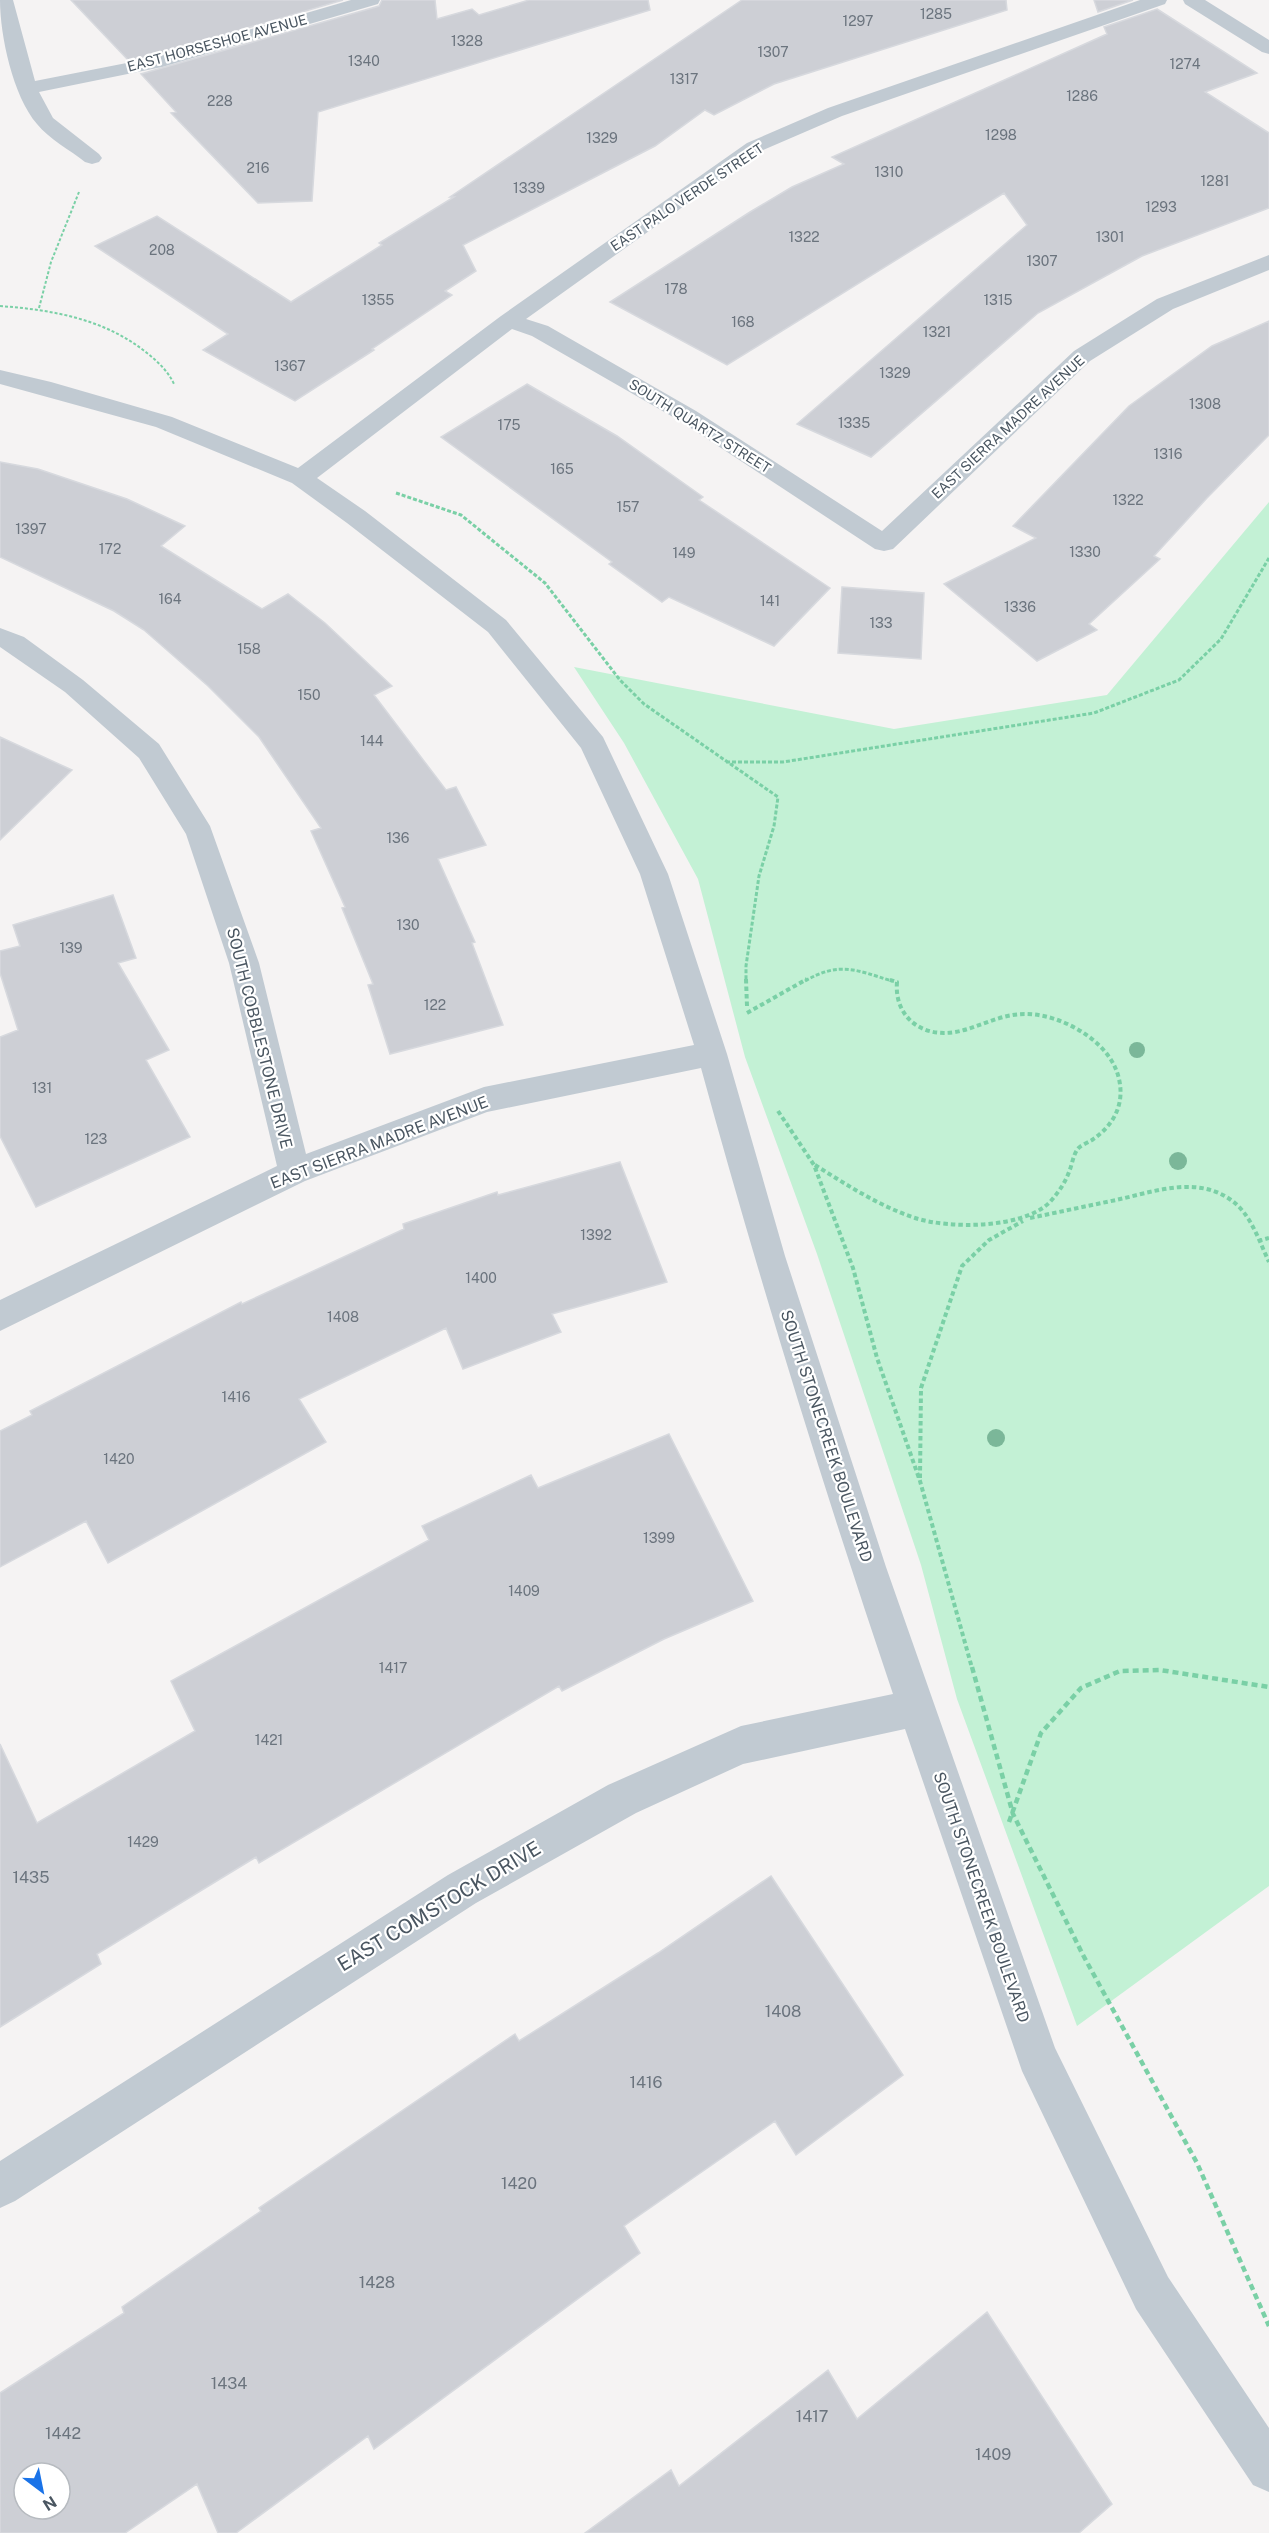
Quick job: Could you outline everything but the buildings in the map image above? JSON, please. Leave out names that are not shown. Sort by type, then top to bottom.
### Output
[{"type":"street","points":[[3,0],[27,88],[45,121],[92,158]]},
{"type":"street","name":"EAST HORSESHOE AVENUE","points":[[27,88],[155,63],[371,0]]},
{"type":"street","name":"EAST PALO VERDE STREET","points":[[300,478],[509,321],[754,147],[835,112],[1158,0]]},
{"type":"street","points":[[1192,0],[1269,48]]},
{"type":"street","name":"EAST SIERRA MADRE AVENUE","points":[[884,543],[1082,356],[1165,304],[1269,261]]},
{"type":"street","name":"SOUTH QUARTZ STREET","points":[[509,321],[540,331],[688,416],[884,543]]},
{"type":"street","points":[[0,378],[76,396],[164,422],[300,478]]},
{"type":"street","name":"SOUTH STONECREEK BOULEVARD","points":[[300,478],[384,538],[496,626],[593,744],[654,874],[712,1054],[769,1256],[916,1708],[1037,2056],[1152,2293],[1269,2469]]},
{"type":"street","name":"SOUTH COBBLESTONE DRIVE","points":[[0,637],[15,643],[74,686],[149,751],[200,833],[244,963],[294,1172]]},
{"type":"street","name":"EAST SIERRA MADRE AVENUE","points":[[0,1316],[294,1172],[484,1100],[712,1054]]},
{"type":"street","name":"EAST COMSTOCK DRIVE","points":[[0,2186],[462,1889],[622,1798],[741,1745],[916,1708]]},
{"type":"path","points":[[39,308],[51,262],[92,158]]},
{"type":"path","points":[[0,306],[39,308],[103,324],[146,352],[171,374],[191,433]]},
{"type":"path","points":[[393,493],[405,494],[461,515],[545,583],[620,680],[644,704],[778,797],[774,826],[759,876],[747,966],[747,1013],[750,1025]]},
{"type":"path","points":[[725,762],[783,762],[1094,713],[1179,680],[1221,639],[1269,558]]},
{"type":"path","points":[[747,1013],[818,973],[844,967],[897,982],[895,995],[898,1008],[907,1020],[921,1028],[939,1034],[959,1033],[1000,1017],[1028,1015],[1057,1019],[1082,1031],[1103,1048],[1117,1070],[1122,1089],[1119,1108],[1110,1124],[1096,1139],[1077,1149],[1070,1174],[1053,1198],[1027,1219],[989,1239],[962,1266],[921,1388],[920,1481]]},
{"type":"path","points":[[774,1104],[814,1165],[853,1268],[877,1358],[920,1481],[1013,1814],[1083,1955],[1197,2163],[1269,2326]]},
{"type":"path","points":[[814,1165],[871,1199],[917,1219],[986,1226],[1119,1199],[1162,1187],[1200,1186],[1231,1200],[1251,1224],[1269,1262]]},
{"type":"path","points":[[1258,1241],[1269,1239]]},
{"type":"path","points":[[977,1880],[1013,1814],[1041,1733],[1081,1688],[1120,1671],[1160,1670],[1269,1687]]},
{"type":"green space","points":[[1269,502],[1269,1886],[1077,2026],[957,1699],[921,1565],[817,1254],[745,1057],[698,879],[624,743],[574,667],[894,729],[1107,695]]}]
